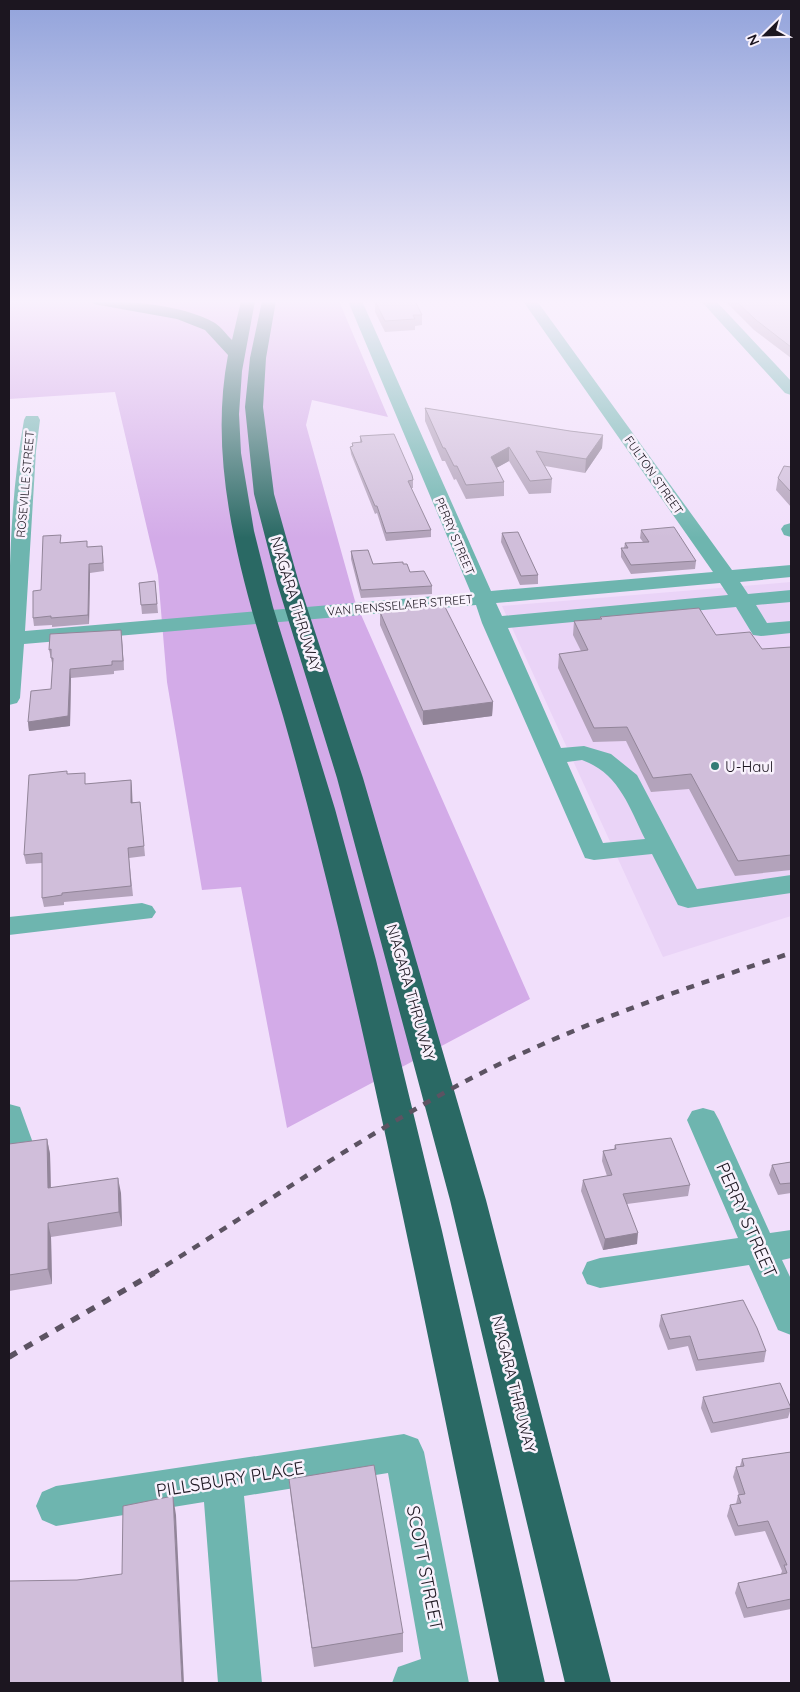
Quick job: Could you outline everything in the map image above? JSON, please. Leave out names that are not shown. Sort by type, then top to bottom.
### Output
[{"type":"highway","name":"NIAGARA THRUWAY","points":[[233,380],[230,409],[231,439],[239,509],[256,586],[314,779],[361,960],[520,1673]]},
{"type":"highway","name":"NIAGARA THRUWAY","points":[[256,380],[254,407],[264,494],[288,583],[350,778],[468,1200],[584,1667]]},
{"type":"street","name":"PERRY STREET","points":[[388,380],[594,852],[660,845]]},
{"type":"street","name":"FULTON STREET","points":[[586,380],[722,571],[761,630],[791,628]]},
{"type":"street","name":"ROSEVILLE STREET","points":[[9,698],[18,451],[32,420]]},
{"type":"street","points":[[722,571],[791,559]]},
{"type":"street","name":"VAN RENSSELAER STREET","points":[[11,638],[482,598],[722,571],[791,571]]},
{"type":"street","points":[[493,622],[791,596]]},
{"type":"street","points":[[552,756],[584,753],[602,759],[628,780],[688,899],[791,884]]},
{"type":"street","points":[[9,926],[142,912]]},
{"type":"street","name":"PERRY STREET","points":[[702,1120],[776,1247],[791,1319]]},
{"type":"street","points":[[600,1273],[776,1247]]},
{"type":"street","name":"PILLSBURY PLACE","points":[[56,1506],[404,1452]]},
{"type":"street","name":"SCOTT STREET","points":[[404,1452],[436,1681]]},
{"type":"street","points":[[222,1480],[240,1683]]},
{"type":"shaded area","points":[[9,380],[372,380],[388,417],[312,400],[306,425],[355,601],[530,999],[287,1128],[241,887],[202,890],[167,682],[158,575],[115,392],[9,399]]},
{"type":"shaded area","points":[[791,582],[791,916],[663,957],[502,606]]},
{"type":"building","points":[[425,408],[603,435],[586,459],[536,451],[552,479],[530,481],[509,447],[491,457],[504,482],[466,485],[457,466],[454,466],[445,448],[443,448]]},
{"type":"building","points":[[394,434],[412,475],[413,480],[408,481],[431,530],[386,533],[377,506],[375,506],[350,447],[353,446],[352,443],[362,442],[360,436]]},
{"type":"building","points":[[784,466],[791,467],[791,492],[778,478]]},
{"type":"building","points":[[674,527],[696,561],[631,565],[621,548],[628,548],[625,543],[649,542],[641,530]]},
{"type":"building","points":[[518,532],[538,575],[521,576],[502,533]]},
{"type":"building","points":[[61,535],[60,543],[87,541],[87,547],[102,546],[103,563],[89,564],[88,615],[33,618],[33,591],[41,590],[43,536]]},
{"type":"building","points":[[368,550],[373,564],[403,562],[403,564],[407,564],[410,572],[424,571],[432,586],[361,590],[351,551]]},
{"type":"building","points":[[155,581],[157,604],[141,605],[139,583]]},
{"type":"building","points":[[444,605],[493,702],[423,711],[380,612]]},
{"type":"building","name":"U-Haul","points":[[699,608],[716,635],[750,632],[762,649],[791,647],[791,855],[738,861],[691,774],[653,778],[627,727],[594,728],[559,654],[588,650],[574,621]]},
{"type":"building","points":[[121,630],[123,661],[112,661],[112,665],[70,669],[68,716],[28,722],[31,691],[51,689],[53,658],[51,658],[51,649],[49,650],[50,634]]},
{"type":"building","points":[[67,771],[67,774],[85,773],[85,784],[131,780],[131,803],[140,802],[144,846],[128,848],[131,886],[62,893],[62,895],[42,898],[42,853],[24,855],[29,775]]},
{"type":"building","points":[[671,1138],[690,1185],[623,1194],[638,1233],[605,1239],[583,1180],[612,1175],[603,1151],[616,1149],[615,1145]]},
{"type":"building","points":[[47,1139],[48,1188],[118,1178],[119,1212],[48,1223],[48,1269],[9,1275],[9,1144]]},
{"type":"building","points":[[791,1162],[791,1183],[780,1184],[772,1165]]},
{"type":"building","points":[[743,1300],[766,1351],[698,1360],[690,1336],[670,1339],[661,1315]]},
{"type":"building","points":[[780,1383],[791,1408],[713,1423],[703,1397]]},
{"type":"building","points":[[791,1452],[791,1599],[747,1608],[738,1583],[787,1573],[784,1565],[787,1565],[768,1521],[738,1526],[730,1505],[741,1503],[738,1495],[745,1494],[736,1467],[744,1466],[742,1459]]},
{"type":"building","points":[[374,1465],[403,1633],[312,1648],[289,1479]]},
{"type":"building","points":[[173,1496],[182,1683],[9,1683],[9,1581],[77,1580],[122,1574],[123,1506]]},
{"type":"railway","points":[[152,1274],[384,1127],[503,1062],[625,1011],[791,953]]},
{"type":"railway","points":[[9,1357],[154,1273]]},
{"type":"place","name":"U-Haul","points":[[715,766]]}]
